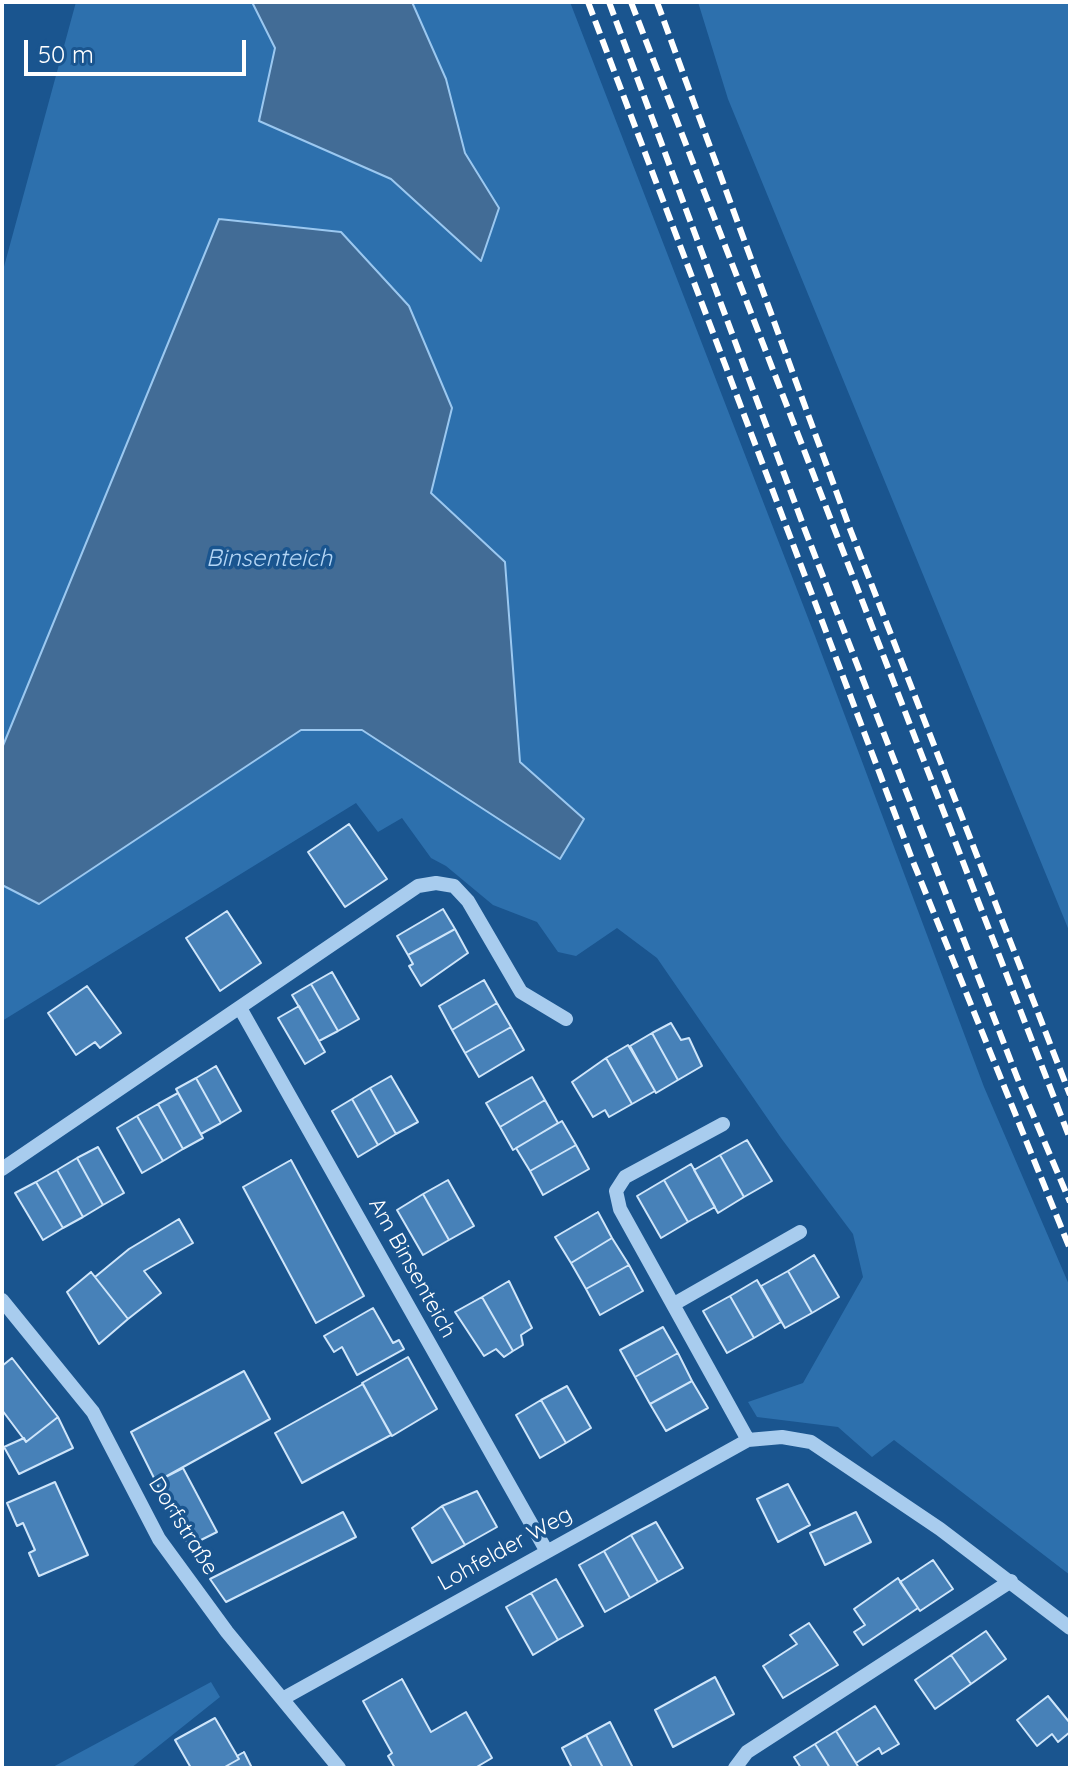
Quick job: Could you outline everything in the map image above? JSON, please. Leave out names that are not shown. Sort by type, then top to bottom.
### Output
[{"type":"street","points":[[2,1169],[418,886],[436,883],[454,886],[468,901],[521,992],[566,1019]]},
{"type":"street","name":"Am Binsenteich","points":[[240,1008],[546,1550]]},
{"type":"street","points":[[723,1124],[625,1177],[616,1191],[620,1209],[748,1440]]},
{"type":"street","points":[[674,1304],[800,1232]]},
{"type":"street","name":"Dorfstraße","points":[[2,1300],[93,1412],[159,1539],[227,1632],[339,1768]]},
{"type":"street","name":"Lohfelder Weg","points":[[284,1698],[748,1440],[782,1437],[811,1442],[1011,1581],[1070,1628]]},
{"type":"street","points":[[735,1768],[747,1752],[1011,1581]]},
{"type":"shaded area","points":[[76,2],[252,2],[275,48],[259,121],[391,179],[481,260],[499,208],[465,153],[446,79],[412,2],[570,2],[815,636],[984,1087],[1070,1287],[1070,1575],[894,1440],[872,1457],[838,1427],[757,1417],[748,1402],[803,1383],[863,1277],[853,1234],[781,1138],[657,958],[617,928],[576,956],[558,952],[537,922],[493,905],[446,866],[431,858],[402,818],[378,832],[356,803],[2,1021],[2,885],[40,904],[301,730],[362,730],[560,859],[583,819],[520,762],[504,562],[431,493],[452,408],[2,748],[2,274]]},
{"type":"shaded area","points":[[698,2],[1070,2],[1070,933],[728,99]]},
{"type":"shaded area","points":[[211,1682],[220,1697],[131,1768],[51,1768]]},
{"type":"water","points":[[252,2],[412,2],[446,79],[465,153],[499,208],[481,261],[391,179],[259,121],[275,48]]},
{"type":"water","name":"Binsenteich","points":[[219,219],[341,232],[409,306],[452,408],[431,493],[505,562],[520,762],[584,819],[560,859],[362,730],[301,730],[39,904],[2,885],[2,748]]},
{"type":"building","points":[[349,824],[387,879],[345,907],[308,852]]},
{"type":"building","points":[[443,909],[455,929],[408,955],[397,936]]},
{"type":"building","points":[[227,911],[261,963],[220,991],[186,938]]},
{"type":"building","points":[[455,929],[468,953],[421,986],[409,966],[413,964],[408,955]]},
{"type":"building","points":[[332,972],[359,1019],[338,1031],[311,984]]},
{"type":"building","points":[[484,980],[497,1003],[452,1030],[439,1006]]},
{"type":"building","points":[[311,984],[338,1031],[319,1041],[292,995]]},
{"type":"building","points":[[87,986],[121,1033],[100,1048],[95,1042],[76,1055],[48,1013]]},
{"type":"building","points":[[497,1003],[511,1027],[465,1053],[452,1030]]},
{"type":"building","points":[[299,1006],[325,1052],[305,1064],[278,1018]]},
{"type":"building","points":[[671,1023],[681,1040],[689,1038],[702,1066],[678,1080],[652,1033]]},
{"type":"building","points":[[511,1027],[524,1050],[479,1077],[465,1053]]},
{"type":"building","points":[[652,1033],[678,1080],[656,1093],[630,1046]]},
{"type":"building","points":[[628,1045],[655,1091],[632,1104],[606,1058]]},
{"type":"building","points":[[606,1058],[632,1104],[609,1117],[605,1110],[593,1117],[572,1082]]},
{"type":"building","points":[[216,1066],[241,1111],[221,1123],[196,1078]]},
{"type":"building","points":[[391,1076],[418,1122],[396,1134],[370,1088]]},
{"type":"building","points":[[532,1077],[545,1100],[500,1127],[486,1103]]},
{"type":"building","points":[[196,1078],[221,1123],[201,1134],[176,1089]]},
{"type":"building","points":[[370,1088],[396,1134],[378,1145],[352,1099]]},
{"type":"building","points":[[178,1093],[203,1138],[183,1149],[158,1104]]},
{"type":"building","points":[[352,1099],[378,1145],[358,1157],[332,1111]]},
{"type":"building","points":[[545,1100],[558,1123],[513,1150],[500,1127]]},
{"type":"building","points":[[158,1104],[183,1149],[163,1161],[137,1116]]},
{"type":"building","points":[[137,1116],[163,1161],[142,1173],[117,1128]]},
{"type":"building","points":[[562,1121],[576,1145],[530,1171],[516,1148]]},
{"type":"building","points":[[747,1140],[772,1181],[744,1197],[720,1155]]},
{"type":"building","points":[[576,1145],[589,1169],[543,1195],[530,1171]]},
{"type":"building","points":[[98,1147],[124,1193],[103,1205],[77,1158]]},
{"type":"building","points":[[720,1155],[744,1197],[718,1213],[694,1170]]},
{"type":"building","points":[[77,1158],[103,1205],[83,1217],[57,1170]]},
{"type":"building","points":[[291,1160],[364,1296],[316,1323],[243,1187]]},
{"type":"building","points":[[691,1164],[715,1207],[688,1222],[664,1180]]},
{"type":"building","points":[[57,1170],[83,1217],[63,1228],[36,1182]]},
{"type":"building","points":[[448,1180],[474,1226],[449,1240],[423,1194]]},
{"type":"building","points":[[664,1180],[688,1222],[661,1238],[637,1196]]},
{"type":"building","points":[[36,1182],[63,1228],[43,1240],[15,1193]]},
{"type":"building","points":[[423,1194],[449,1240],[423,1255],[397,1210]]},
{"type":"building","points":[[598,1212],[612,1238],[571,1263],[555,1237]]},
{"type":"building","points":[[179,1219],[193,1243],[144,1271],[161,1293],[128,1319],[95,1277],[129,1249]]},
{"type":"building","points":[[612,1238],[629,1265],[586,1289],[571,1263]]},
{"type":"building","points":[[814,1255],[839,1297],[812,1313],[788,1271]]},
{"type":"building","points":[[629,1265],[643,1291],[600,1315],[586,1289]]},
{"type":"building","points":[[788,1271],[812,1313],[785,1328],[761,1286]]},
{"type":"building","points":[[91,1272],[128,1319],[99,1344],[67,1292]]},
{"type":"building","points":[[757,1280],[781,1322],[754,1338],[730,1296]]},
{"type":"building","points":[[509,1281],[532,1328],[521,1335],[523,1345],[513,1351],[482,1297]]},
{"type":"building","points":[[730,1296],[754,1338],[727,1353],[703,1311]]},
{"type":"building","points":[[482,1297],[513,1351],[504,1357],[496,1349],[484,1356],[455,1312]]},
{"type":"building","points":[[373,1308],[393,1343],[399,1340],[404,1349],[357,1375],[342,1347],[334,1352],[324,1336]]},
{"type":"building","points":[[663,1327],[678,1353],[635,1377],[620,1350]]},
{"type":"building","points":[[678,1353],[692,1381],[650,1404],[635,1377]]},
{"type":"building","points":[[408,1357],[437,1409],[392,1436],[362,1383]]},
{"type":"building","points":[[12,1358],[58,1417],[26,1442],[2,1410],[2,1366]]},
{"type":"building","points":[[244,1371],[270,1419],[156,1482],[131,1432]]},
{"type":"building","points":[[692,1381],[708,1408],[666,1431],[650,1404]]},
{"type":"building","points":[[363,1384],[391,1435],[302,1483],[275,1433]]},
{"type":"building","points":[[567,1386],[591,1428],[566,1443],[541,1400]]},
{"type":"building","points":[[541,1400],[566,1443],[540,1458],[516,1415]]},
{"type":"building","points":[[58,1417],[73,1448],[19,1474],[4,1447],[24,1438],[26,1442]]},
{"type":"building","points":[[183,1468],[217,1532],[189,1546],[156,1482]]},
{"type":"building","points":[[55,1482],[88,1555],[39,1576],[29,1553],[35,1550],[23,1523],[17,1526],[7,1503]]},
{"type":"building","points":[[788,1484],[810,1525],[778,1542],[757,1499]]},
{"type":"building","points":[[477,1491],[497,1527],[465,1545],[442,1506]]},
{"type":"building","points":[[442,1506],[465,1545],[432,1563],[412,1528]]},
{"type":"building","points":[[343,1512],[356,1537],[226,1602],[210,1579]]},
{"type":"building","points":[[856,1512],[871,1542],[825,1565],[810,1533]]},
{"type":"building","points":[[656,1522],[683,1568],[658,1582],[631,1535]]},
{"type":"building","points":[[631,1535],[658,1582],[630,1598],[604,1551]]},
{"type":"building","points":[[604,1551],[630,1598],[605,1612],[579,1565]]},
{"type":"building","points":[[933,1560],[953,1589],[920,1611],[900,1582]]},
{"type":"building","points":[[898,1578],[918,1608],[863,1645],[854,1632],[865,1625],[854,1609]]},
{"type":"building","points":[[556,1579],[583,1626],[558,1640],[531,1593]]},
{"type":"building","points":[[531,1593],[558,1640],[533,1655],[506,1607]]},
{"type":"building","points":[[809,1623],[838,1665],[783,1698],[763,1666],[797,1644],[790,1635]]},
{"type":"building","points":[[986,1631],[1006,1659],[971,1684],[951,1655]]},
{"type":"building","points":[[951,1655],[971,1684],[935,1709],[915,1680]]},
{"type":"building","points":[[715,1677],[734,1714],[673,1747],[655,1710]]},
{"type":"building","points":[[402,1679],[431,1732],[466,1712],[492,1758],[475,1768],[395,1768],[388,1756],[392,1753],[363,1701]]},
{"type":"building","points":[[1048,1696],[1070,1723],[1070,1732],[1058,1742],[1052,1734],[1037,1746],[1017,1720]]},
{"type":"building","points":[[875,1706],[899,1744],[882,1754],[879,1748],[856,1763],[836,1731]]},
{"type":"building","points":[[215,1718],[239,1759],[223,1768],[191,1768],[175,1740]]},
{"type":"building","points":[[610,1722],[633,1768],[603,1768],[586,1735]]},
{"type":"building","points":[[836,1731],[859,1768],[830,1768],[815,1744]]},
{"type":"building","points":[[586,1735],[603,1768],[572,1768],[562,1748]]},
{"type":"building","points":[[815,1744],[830,1768],[801,1768],[794,1757]]},
{"type":"building","points":[[244,1752],[252,1768],[223,1768],[239,1759],[237,1756]]},
{"type":"railway","points":[[588,2],[912,859],[1070,1249]]},
{"type":"railway","points":[[609,2],[805,530],[1017,1077],[1070,1202]]},
{"type":"railway","points":[[631,2],[1070,1139]]},
{"type":"railway","points":[[657,2],[850,529],[1070,1095]]}]
